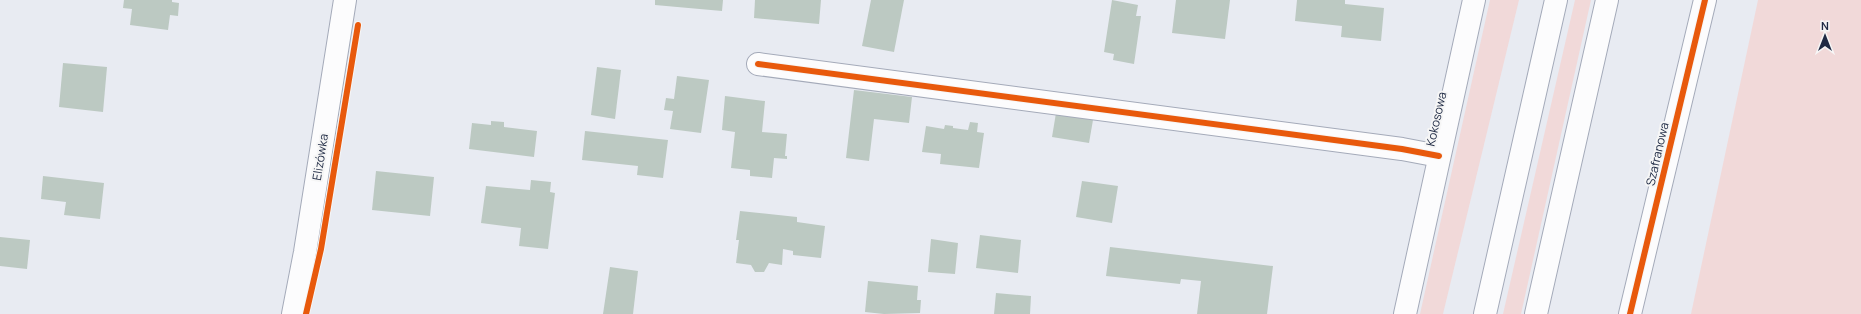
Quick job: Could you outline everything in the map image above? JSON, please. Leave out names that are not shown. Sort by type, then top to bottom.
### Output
[{"type":"street","name":"Elizówka","points":[[293,314],[305,252],[345,0]]},
{"type":"street","name":"Kokosowa","points":[[1405,314],[1474,0]]},
{"type":"street","points":[[1484,314],[1556,0]]},
{"type":"street","points":[[1536,314],[1607,0]]},
{"type":"street","name":"Szafranowa","points":[[1630,314],[1705,0]]},
{"type":"street","points":[[758,64],[1402,149],[1439,156]]},
{"type":"shaded area","points":[[1490,0],[1519,0],[1443,314],[1420,314]]},
{"type":"shaded area","points":[[1575,0],[1591,0],[1521,314],[1503,314]]},
{"type":"shaded area","points":[[1758,0],[1861,0],[1861,314],[1691,314]]},
{"type":"building","points":[[124,0],[172,0],[172,2],[179,3],[178,16],[170,15],[168,30],[130,25],[132,9],[123,8]]},
{"type":"building","points":[[655,0],[723,0],[722,11],[655,5]]},
{"type":"building","points":[[755,0],[821,0],[819,24],[754,18]]},
{"type":"building","points":[[871,0],[904,0],[894,52],[862,46]]},
{"type":"building","points":[[1112,0],[1138,5],[1136,16],[1141,16],[1134,64],[1113,60],[1114,54],[1104,52]]},
{"type":"building","points":[[1176,0],[1230,0],[1225,39],[1172,33]]},
{"type":"building","points":[[1297,0],[1345,0],[1345,4],[1384,8],[1381,41],[1341,37],[1342,26],[1295,21]]},
{"type":"building","points":[[63,63],[107,67],[103,112],[59,107]]},
{"type":"building","points":[[597,67],[621,70],[615,119],[591,115]]},
{"type":"building","points":[[677,76],[709,80],[701,133],[670,129],[673,111],[664,110],[666,98],[674,99]]},
{"type":"building","points":[[854,90],[912,97],[909,123],[874,119],[869,161],[846,158]]},
{"type":"building","points":[[725,96],[765,101],[762,132],[787,134],[785,156],[787,156],[787,159],[774,158],[772,178],[750,176],[750,170],[731,168],[735,132],[722,130]]},
{"type":"building","points":[[1056,113],[1093,120],[1089,143],[1052,137]]},
{"type":"building","points":[[491,121],[504,122],[504,127],[537,131],[534,157],[469,149],[472,123],[491,125]]},
{"type":"building","points":[[970,122],[978,123],[977,132],[984,133],[979,168],[940,164],[941,154],[922,152],[926,126],[944,129],[945,125],[953,126],[953,128],[968,130]]},
{"type":"building","points":[[585,131],[668,140],[663,178],[637,175],[638,166],[582,160]]},
{"type":"building","points":[[376,171],[434,177],[430,216],[372,210]]},
{"type":"building","points":[[43,176],[104,183],[100,219],[64,215],[66,202],[41,199]]},
{"type":"building","points":[[531,180],[551,182],[550,192],[555,193],[548,249],[519,246],[521,228],[481,223],[486,186],[530,190]]},
{"type":"building","points":[[1082,181],[1118,186],[1112,223],[1076,217]]},
{"type":"building","points":[[740,211],[797,217],[797,222],[825,226],[821,258],[793,255],[793,251],[783,249],[782,265],[769,263],[764,272],[755,272],[751,265],[736,263],[739,240],[736,240]]},
{"type":"building","points":[[980,235],[1021,240],[1018,273],[976,268]]},
{"type":"building","points":[[0,237],[30,240],[27,269],[0,266]]},
{"type":"building","points":[[931,239],[958,243],[955,274],[928,272]]},
{"type":"building","points":[[1110,247],[1273,266],[1267,314],[1197,314],[1201,281],[1181,279],[1180,284],[1106,276]]},
{"type":"building","points":[[610,267],[638,271],[633,314],[603,314]]},
{"type":"building","points":[[868,281],[918,286],[917,300],[921,300],[920,313],[884,314],[865,312]]},
{"type":"building","points":[[996,293],[1031,296],[1030,314],[994,314]]},
{"type":"cycle path","points":[[1630,314],[1705,0]]},
{"type":"cycle path","points":[[306,314],[321,249],[358,25]]},
{"type":"cycle path","points":[[758,64],[1402,149],[1439,156]]}]
